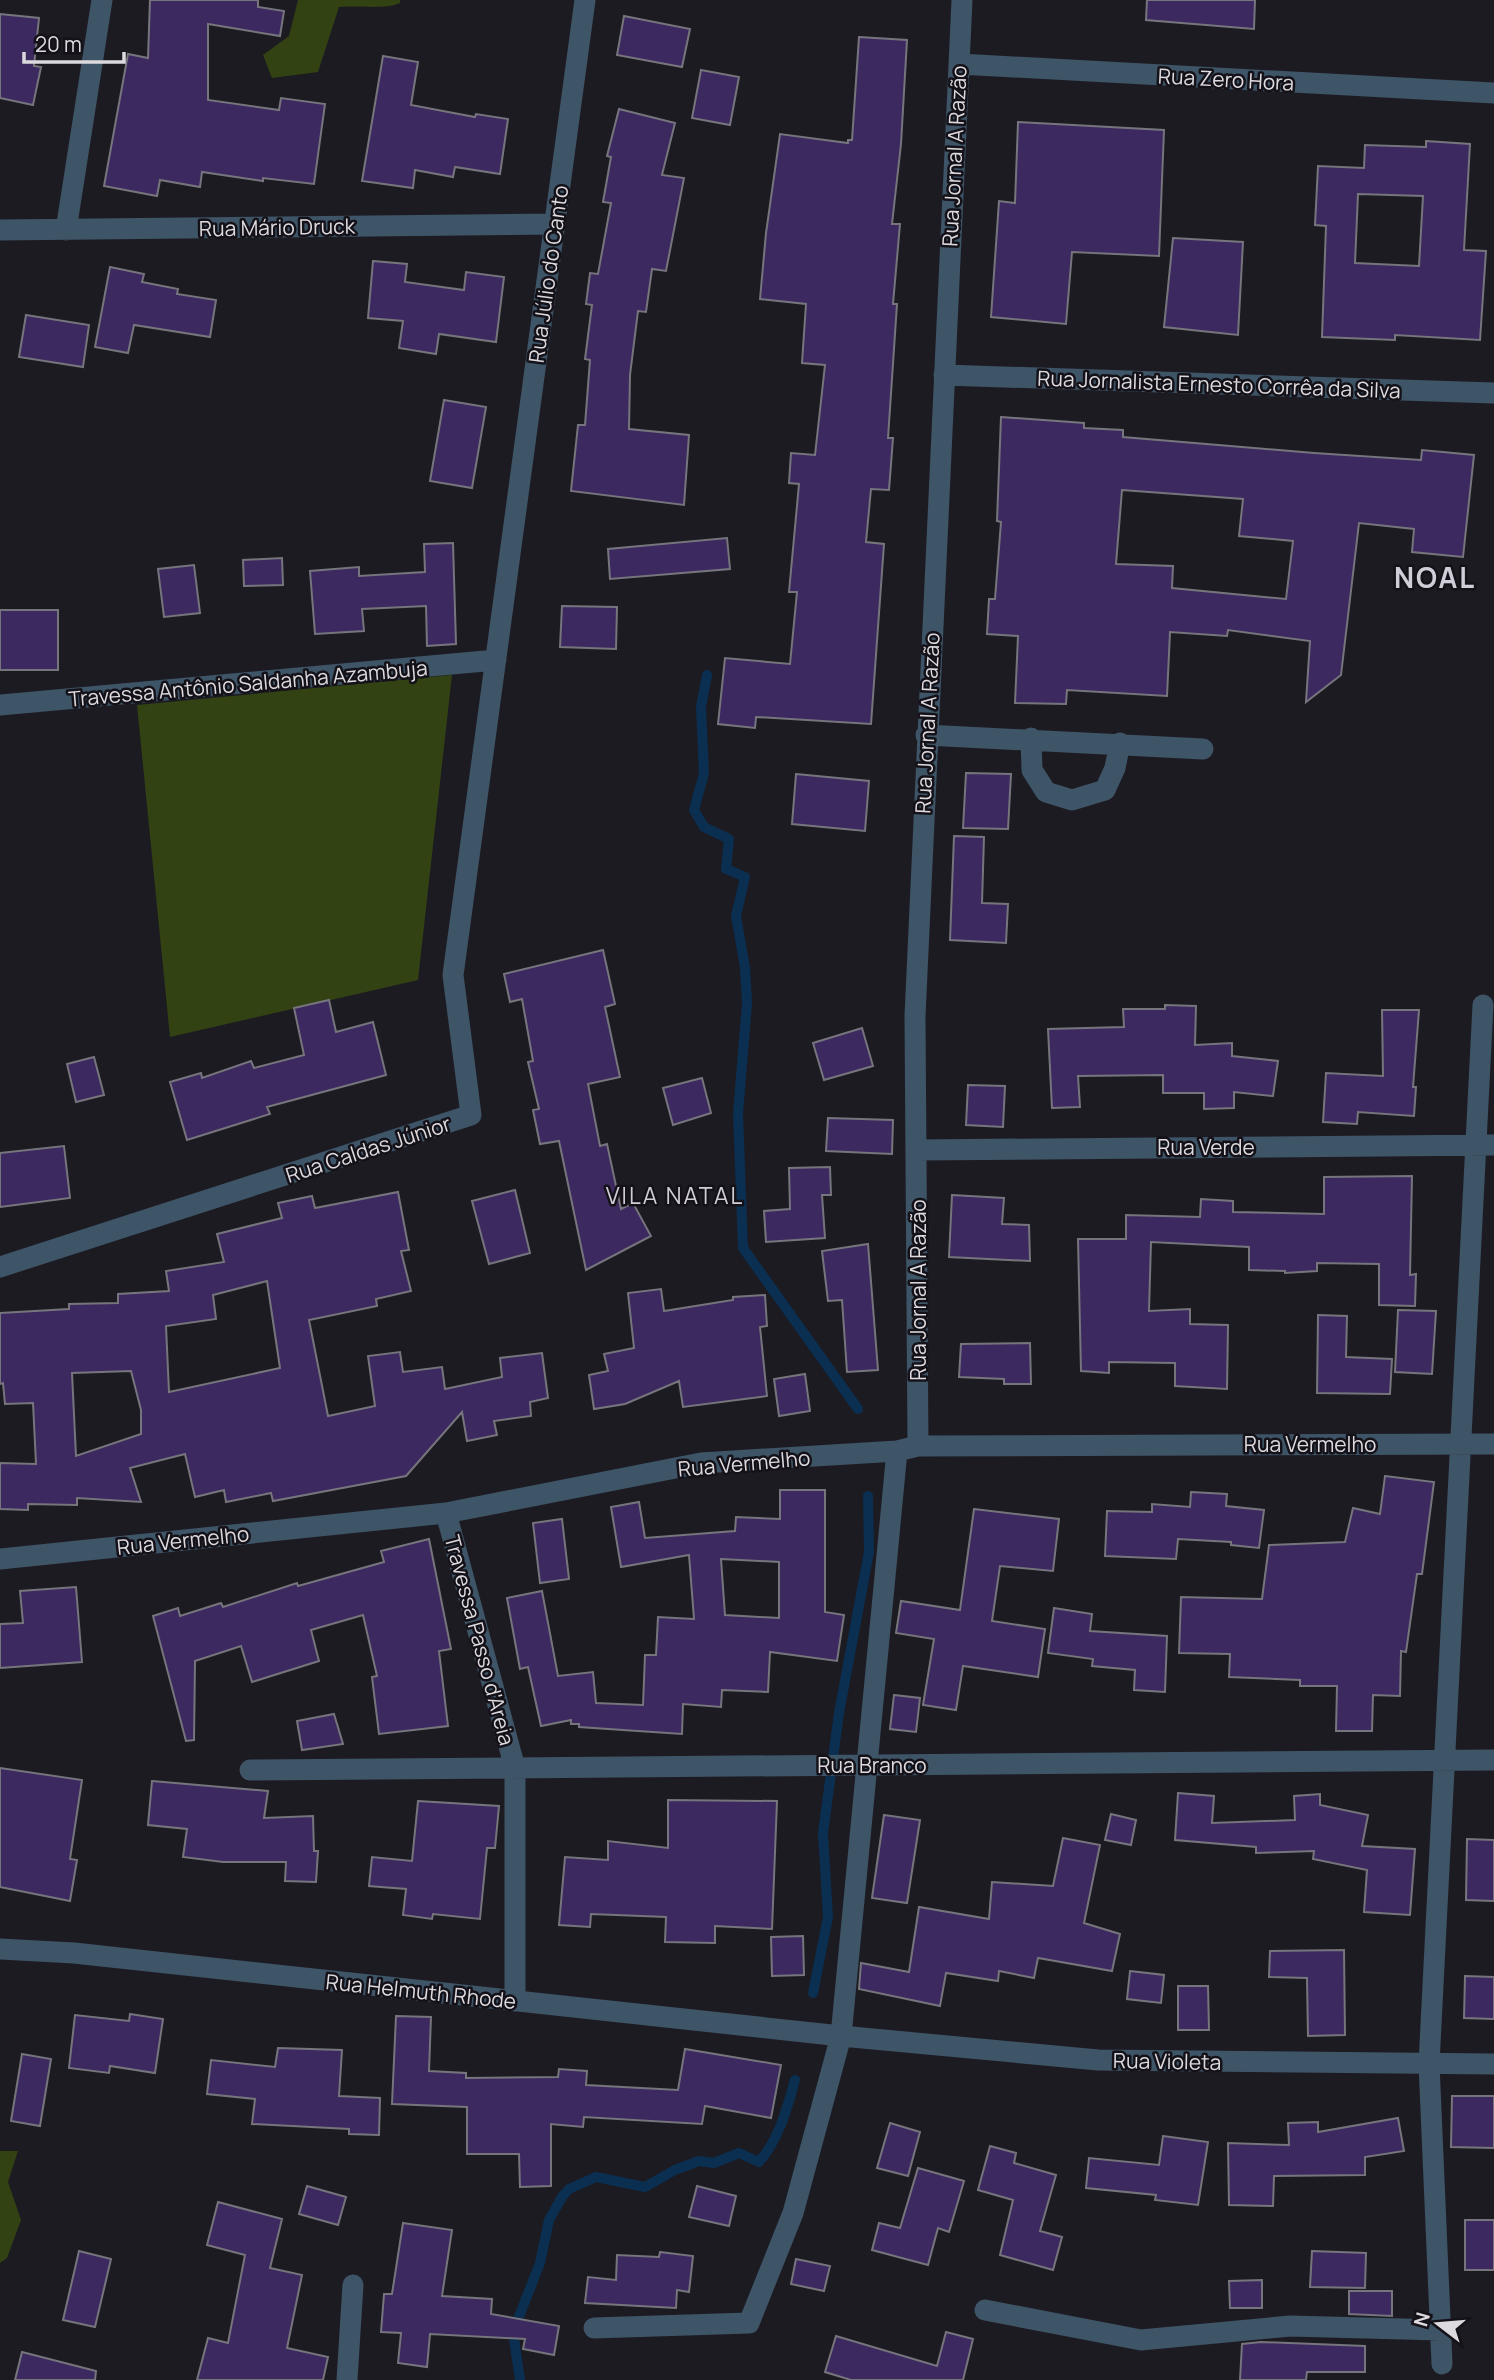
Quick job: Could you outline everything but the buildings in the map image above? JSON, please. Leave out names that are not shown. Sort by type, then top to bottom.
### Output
[{"type":"street","points":[[66,230],[102,0]]},
{"type":"street","name":"Rua Júlio do Canto","points":[[511,548],[585,0]]},
{"type":"street","name":"Rua Jornal A Razão","points":[[919,1446],[915,1016],[962,0]]},
{"type":"street","name":"Rua Zero Hora","points":[[958,64],[1494,93]]},
{"type":"street","name":"Rua Mário Druck","points":[[0,230],[555,224]]},
{"type":"street","name":"Rua Jornalista Ernesto Corrêa da Silva","points":[[944,375],[1494,393]]},
{"type":"street","name":"Rua Caldas Júnior","points":[[0,1267],[471,1115],[453,975],[511,548]]},
{"type":"street","name":"Travessa Antônio Saldanha Azambuja","points":[[0,705],[496,660]]},
{"type":"street","points":[[926,735],[1031,738],[1203,749]]},
{"type":"street","points":[[1031,738],[1032,771],[1046,792],[1072,800],[1105,790],[1115,768],[1120,743]]},
{"type":"street","points":[[1442,2364],[1429,2064],[1459,1444],[1485,1145],[1483,1005]]},
{"type":"street","name":"Rua Verde","points":[[917,1150],[1485,1145]]},
{"type":"street","name":"Rua Vermelho","points":[[0,1559],[446,1513],[701,1463],[897,1451],[919,1446],[1494,1444]]},
{"type":"street","points":[[594,2328],[749,2323],[793,2213],[841,2036],[897,1451]]},
{"type":"street","name":"Travessa Passo d'Areia","points":[[446,1513],[515,1768],[515,2001]]},
{"type":"street","name":"Rua Branco","points":[[250,1770],[1494,1760]]},
{"type":"street","name":"Rua Helmuth Rhode","points":[[0,1949],[74,1954],[841,2036]]},
{"type":"street","name":"Rua Violeta","points":[[841,2036],[1098,2060],[1494,2064]]},
{"type":"street","points":[[347,2380],[353,2285]]},
{"type":"street","points":[[985,2309],[1141,2340],[1290,2326],[1440,2330]]},
{"type":"green space","points":[[298,0],[400,0],[400,3],[379,7],[339,7],[318,72],[272,78],[263,55],[289,36]]},
{"type":"green space","points":[[452,675],[418,980],[170,1037],[137,705]]},
{"type":"green space","points":[[0,2151],[18,2151],[8,2182],[21,2220],[7,2258],[0,2263]]},
{"type":"waterway","points":[[707,675],[701,707],[704,773],[694,810],[704,827],[729,839],[726,869],[745,877],[736,916],[745,968],[747,1003],[738,1114],[743,1248],[858,1409]]},
{"type":"waterway","points":[[813,1993],[828,1917],[823,1833],[839,1713],[869,1552],[868,1496]]},
{"type":"waterway","points":[[520,2380],[513,2332],[540,2263],[549,2220],[569,2189],[596,2177],[645,2187],[675,2170],[699,2161],[714,2163],[739,2153],[759,2162],[777,2134],[795,2080]]},
{"type":"district","name":"NOAL","points":[[1435,577]]},
{"type":"district","name":"VILA NATAL","points":[[675,1195]]}]
